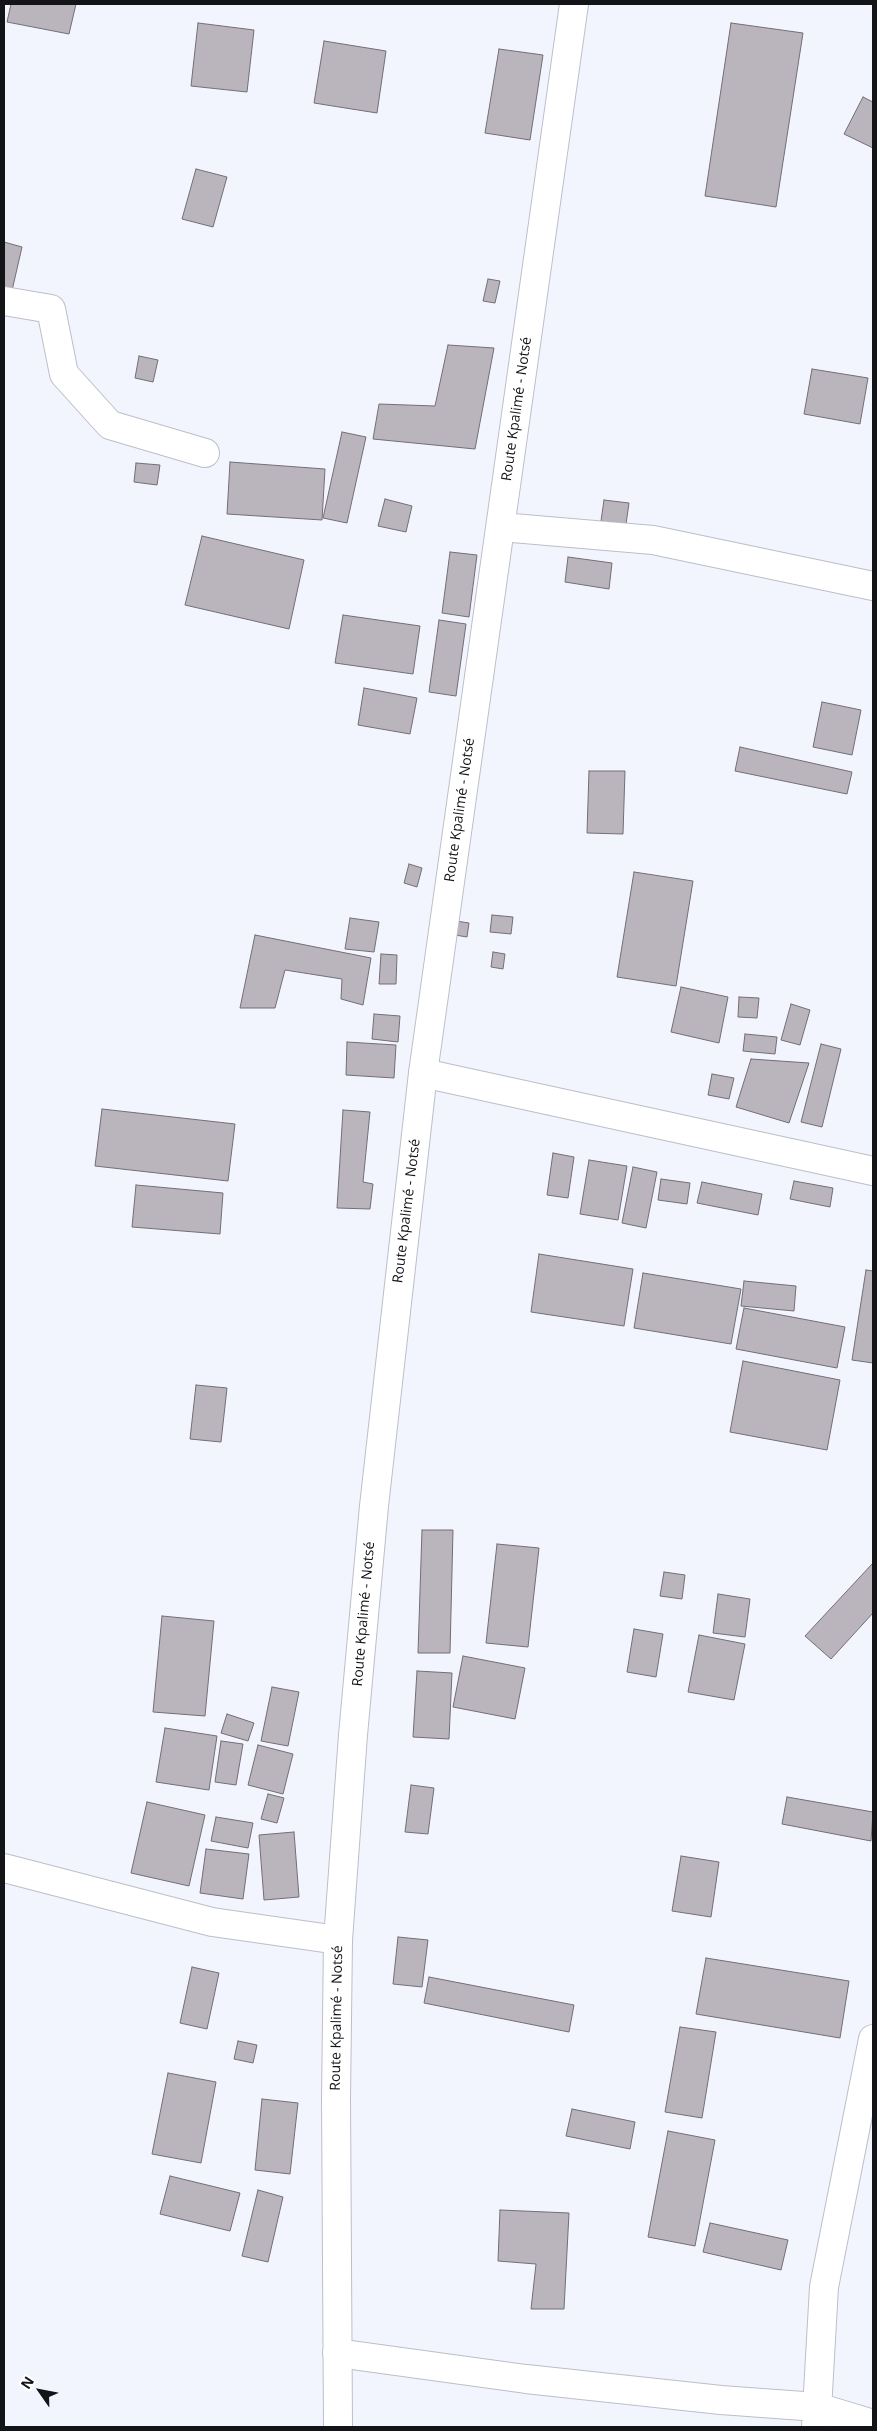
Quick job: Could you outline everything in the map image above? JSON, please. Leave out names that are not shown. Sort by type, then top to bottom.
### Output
[{"type":"main road","name":"Route Kpalimé - Notsé","points":[[338,2427],[336,2098],[338,1940],[353,1735],[374,1506],[423,1074],[574,4]]},
{"type":"main road","points":[[4,301],[51,309],[64,374],[110,425],[205,454]]},
{"type":"main road","points":[[500,527],[653,540],[873,586]]},
{"type":"main road","points":[[423,1074],[873,1171]]},
{"type":"main road","points":[[4,1868],[212,1922],[338,1940]]},
{"type":"main road","points":[[817,2417],[824,2287],[873,2040]]},
{"type":"main road","points":[[337,2354],[526,2379],[721,2400],[817,2417],[873,2424]]},
{"type":"building","points":[[11,4],[76,4],[69,34],[7,22]]},
{"type":"building","points":[[198,23],[254,30],[247,92],[191,86]]},
{"type":"building","points":[[731,23],[803,33],[776,207],[705,196]]},
{"type":"building","points":[[324,41],[386,51],[377,113],[314,103]]},
{"type":"building","points":[[499,49],[543,55],[530,140],[485,133]]},
{"type":"building","points":[[863,97],[873,102],[873,148],[844,134]]},
{"type":"building","points":[[196,169],[227,177],[213,227],[182,219]]},
{"type":"building","points":[[4,242],[22,247],[11,295],[4,293]]},
{"type":"building","points":[[488,279],[500,281],[495,303],[483,301]]},
{"type":"building","points":[[448,345],[494,348],[475,449],[373,439],[379,404],[435,406]]},
{"type":"building","points":[[139,356],[158,360],[153,382],[135,378]]},
{"type":"building","points":[[812,369],[868,378],[860,424],[804,414]]},
{"type":"building","points":[[342,432],[366,437],[347,523],[323,518]]},
{"type":"building","points":[[230,462],[325,469],[322,520],[227,514]]},
{"type":"building","points":[[136,463],[160,465],[157,485],[134,482]]},
{"type":"building","points":[[385,499],[412,506],[406,532],[378,526]]},
{"type":"building","points":[[604,500],[629,503],[626,524],[601,521]]},
{"type":"building","points":[[202,536],[304,560],[289,629],[185,605]]},
{"type":"building","points":[[450,552],[477,555],[469,617],[442,613]]},
{"type":"building","points":[[568,557],[612,563],[609,589],[565,582]]},
{"type":"building","points":[[343,615],[420,626],[413,674],[335,663]]},
{"type":"building","points":[[439,620],[466,624],[456,696],[429,692]]},
{"type":"building","points":[[364,688],[417,698],[410,734],[358,725]]},
{"type":"building","points":[[822,702],[861,710],[852,755],[813,747]]},
{"type":"building","points":[[740,747],[852,772],[847,794],[735,771]]},
{"type":"building","points":[[589,771],[625,771],[623,834],[587,833]]},
{"type":"building","points":[[409,864],[422,868],[417,887],[404,883]]},
{"type":"building","points":[[634,872],[693,881],[676,986],[617,977]]},
{"type":"building","points":[[492,915],[513,917],[511,934],[490,932]]},
{"type":"building","points":[[350,918],[379,922],[374,952],[345,949]]},
{"type":"building","points":[[456,921],[469,923],[467,937],[455,935]]},
{"type":"building","points":[[255,935],[371,958],[363,1005],[341,999],[342,979],[285,970],[275,1008],[240,1008]]},
{"type":"building","points":[[493,952],[505,954],[503,969],[491,967]]},
{"type":"building","points":[[381,954],[397,955],[396,984],[379,984]]},
{"type":"building","points":[[681,987],[728,997],[719,1043],[671,1032]]},
{"type":"building","points":[[739,997],[759,998],[757,1018],[738,1017]]},
{"type":"building","points":[[791,1004],[810,1010],[800,1045],[781,1040]]},
{"type":"building","points":[[374,1014],[400,1016],[398,1042],[372,1039]]},
{"type":"building","points":[[745,1034],[777,1037],[775,1054],[743,1051]]},
{"type":"building","points":[[347,1042],[396,1045],[394,1078],[346,1075]]},
{"type":"building","points":[[821,1044],[841,1049],[822,1127],[801,1122]]},
{"type":"building","points":[[751,1059],[809,1063],[789,1123],[736,1107]]},
{"type":"building","points":[[712,1074],[734,1078],[729,1099],[708,1095]]},
{"type":"building","points":[[102,1109],[235,1124],[228,1181],[95,1166]]},
{"type":"building","points":[[343,1110],[370,1112],[363,1182],[373,1184],[370,1209],[337,1208]]},
{"type":"building","points":[[553,1153],[574,1157],[568,1198],[547,1195]]},
{"type":"building","points":[[589,1160],[627,1166],[618,1220],[580,1214]]},
{"type":"building","points":[[633,1167],[657,1172],[646,1228],[622,1223]]},
{"type":"building","points":[[661,1179],[690,1183],[687,1204],[658,1200]]},
{"type":"building","points":[[794,1181],[833,1188],[830,1207],[790,1199]]},
{"type":"building","points":[[702,1182],[762,1194],[758,1215],[697,1203]]},
{"type":"building","points":[[136,1185],[223,1193],[220,1234],[132,1227]]},
{"type":"building","points":[[539,1254],[633,1269],[624,1326],[531,1312]]},
{"type":"building","points":[[866,1270],[873,1271],[873,1363],[852,1360]]},
{"type":"building","points":[[643,1273],[741,1289],[731,1344],[634,1328]]},
{"type":"building","points":[[744,1281],[796,1286],[794,1311],[741,1306]]},
{"type":"building","points":[[744,1308],[845,1327],[837,1368],[736,1349]]},
{"type":"building","points":[[743,1361],[840,1380],[827,1450],[730,1432]]},
{"type":"building","points":[[196,1385],[227,1388],[221,1442],[190,1439]]},
{"type":"building","points":[[422,1530],[453,1530],[450,1653],[418,1653]]},
{"type":"building","points":[[497,1544],[539,1548],[528,1647],[486,1643]]},
{"type":"building","points":[[873,1563],[873,1613],[831,1659],[805,1636]]},
{"type":"building","points":[[664,1572],[685,1575],[682,1599],[660,1596]]},
{"type":"building","points":[[718,1594],[750,1599],[745,1637],[713,1633]]},
{"type":"building","points":[[162,1616],[214,1621],[205,1716],[153,1712]]},
{"type":"building","points":[[634,1629],[663,1634],[656,1677],[627,1672]]},
{"type":"building","points":[[699,1635],[745,1644],[734,1700],[688,1692]]},
{"type":"building","points":[[463,1656],[525,1668],[515,1719],[453,1707]]},
{"type":"building","points":[[417,1671],[452,1673],[449,1739],[413,1737]]},
{"type":"building","points":[[272,1687],[299,1692],[288,1746],[261,1741]]},
{"type":"building","points":[[227,1714],[254,1723],[248,1741],[221,1733]]},
{"type":"building","points":[[165,1728],[217,1736],[209,1790],[156,1782]]},
{"type":"building","points":[[221,1741],[243,1744],[236,1785],[215,1782]]},
{"type":"building","points":[[258,1745],[293,1754],[283,1794],[248,1785]]},
{"type":"building","points":[[411,1785],[434,1788],[428,1834],[405,1832]]},
{"type":"building","points":[[268,1794],[284,1798],[277,1823],[261,1819]]},
{"type":"building","points":[[787,1797],[873,1812],[871,1841],[782,1824]]},
{"type":"building","points":[[147,1802],[205,1815],[189,1886],[131,1873]]},
{"type":"building","points":[[216,1817],[253,1823],[248,1848],[211,1841]]},
{"type":"building","points":[[294,1832],[299,1897],[264,1900],[259,1835]]},
{"type":"building","points":[[206,1849],[249,1854],[243,1899],[200,1893]]},
{"type":"building","points":[[681,1856],[719,1862],[711,1917],[672,1911]]},
{"type":"building","points":[[398,1937],[428,1940],[422,1987],[393,1984]]},
{"type":"building","points":[[706,1958],[849,1981],[840,2038],[696,2014]]},
{"type":"building","points":[[192,1967],[219,1973],[207,2029],[180,2023]]},
{"type":"building","points":[[429,1977],[574,2005],[569,2032],[424,2003]]},
{"type":"building","points":[[680,2027],[716,2032],[702,2118],[665,2112]]},
{"type":"building","points":[[238,2041],[257,2045],[253,2063],[234,2059]]},
{"type":"building","points":[[168,2073],[216,2082],[201,2163],[152,2154]]},
{"type":"building","points":[[262,2099],[298,2103],[290,2174],[255,2170]]},
{"type":"building","points":[[572,2109],[635,2122],[630,2149],[566,2136]]},
{"type":"building","points":[[668,2131],[715,2140],[695,2246],[648,2237]]},
{"type":"building","points":[[170,2176],[240,2193],[230,2231],[160,2214]]},
{"type":"building","points":[[258,2190],[283,2197],[268,2262],[242,2256]]},
{"type":"building","points":[[500,2210],[569,2213],[564,2309],[531,2309],[536,2264],[498,2261]]},
{"type":"building","points":[[710,2223],[788,2240],[781,2270],[703,2252]]}]
